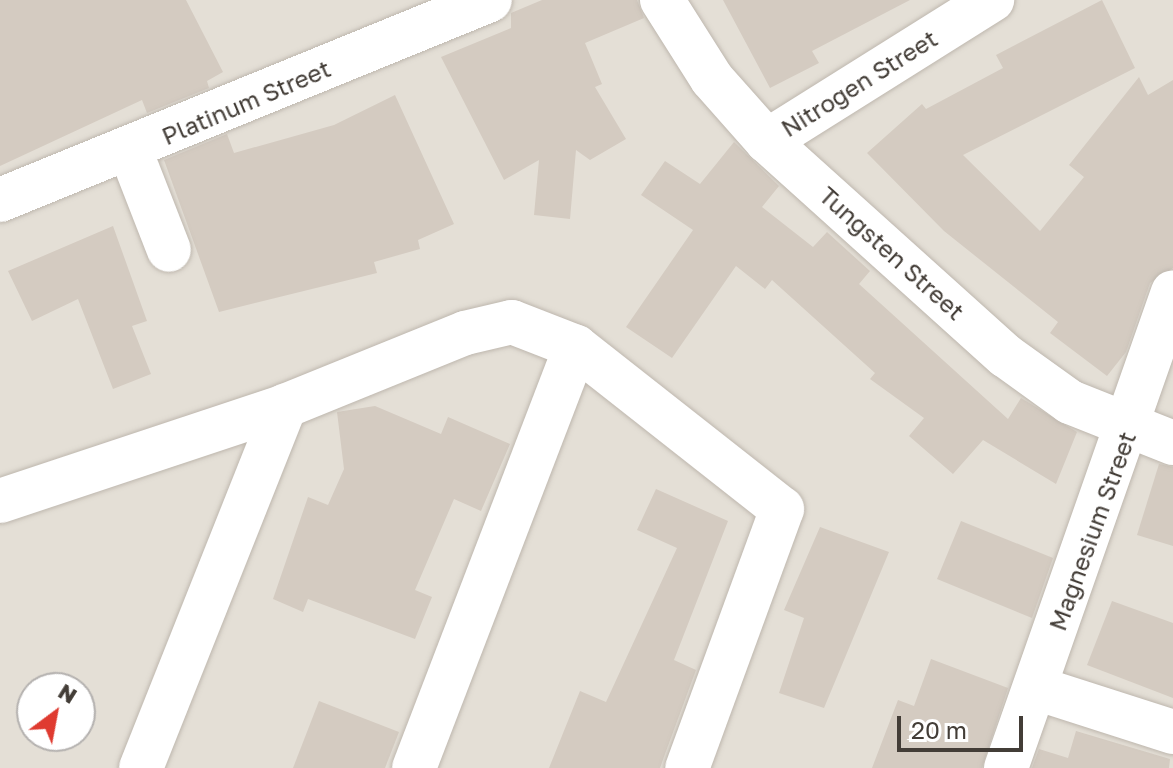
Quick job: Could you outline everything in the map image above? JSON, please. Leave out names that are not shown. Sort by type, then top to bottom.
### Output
[{"type":"street","name":"Platinum Street","points":[[0,200],[130,150],[490,0]]},
{"type":"street","name":"Tungsten Street","points":[[662,0],[712,79],[767,141],[1006,356],[1070,402],[1129,429],[1173,443]]},
{"type":"street","name":"Nitrogen Street","points":[[767,141],[992,0]]},
{"type":"street","points":[[130,150],[169,250]]},
{"type":"street","name":"Magnesium Street","points":[[1006,768],[1129,429],[1173,292]]},
{"type":"street","points":[[0,501],[285,406],[465,333],[512,322],[576,347],[782,509],[687,768]]},
{"type":"street","points":[[414,768],[576,347]]},
{"type":"street","points":[[141,768],[285,406]]},
{"type":"street","points":[[1036,688],[1173,732]]},
{"type":"shaded area","points":[[0,0],[1173,0],[1173,768],[0,768]]},
{"type":"building","points":[[0,0],[186,0],[223,72],[207,81],[209,88],[147,113],[142,100],[0,166]]},
{"type":"building","points":[[542,0],[637,0],[644,18],[585,43],[602,84],[595,87],[626,139],[590,160],[576,150],[570,219],[534,215],[539,160],[504,180],[441,57],[511,28],[511,13]]},
{"type":"building","points":[[723,0],[910,0],[812,51],[819,63],[770,88]]},
{"type":"building","points":[[1102,0],[1135,68],[963,155],[1040,231],[1084,177],[1069,165],[1139,77],[1148,95],[1173,80],[1173,268],[1150,283],[1126,352],[1107,376],[1050,333],[1058,322],[944,231],[867,153],[922,104],[926,109],[1003,68],[996,55]]},
{"type":"building","points":[[395,95],[454,224],[418,240],[420,249],[374,262],[377,273],[219,312],[164,160],[227,134],[234,153],[334,125]]},
{"type":"building","points":[[734,142],[779,186],[762,207],[813,247],[827,232],[870,271],[859,284],[1008,419],[1021,398],[1077,432],[1056,484],[983,440],[953,474],[909,436],[924,418],[870,379],[875,373],[772,280],[765,289],[736,266],[672,358],[626,327],[693,230],[641,195],[665,161],[700,184]]},
{"type":"building","points":[[113,226],[147,321],[132,326],[151,374],[113,389],[78,299],[32,321],[8,271]]},
{"type":"building","points":[[375,406],[441,434],[448,417],[510,444],[481,511],[454,499],[415,590],[432,597],[415,639],[308,599],[303,612],[273,599],[308,497],[328,505],[344,469],[337,412]]},
{"type":"building","points":[[1159,464],[1173,467],[1173,546],[1137,535]]},
{"type":"building","points":[[656,489],[728,521],[674,660],[696,670],[660,768],[549,768],[580,691],[606,702],[677,548],[637,530]]},
{"type":"building","points":[[961,521],[1053,558],[1032,618],[937,579]]},
{"type":"building","points":[[820,527],[889,552],[824,708],[779,693],[804,618],[784,610]]},
{"type":"building","points":[[1112,601],[1173,623],[1173,698],[1087,665]]},
{"type":"building","points":[[931,659],[1008,688],[982,768],[872,768],[898,700],[914,706]]},
{"type":"building","points":[[319,701],[399,732],[385,768],[293,768]]},
{"type":"building","points":[[1076,731],[1170,759],[1169,768],[1032,768],[1039,749],[1068,758]]}]
